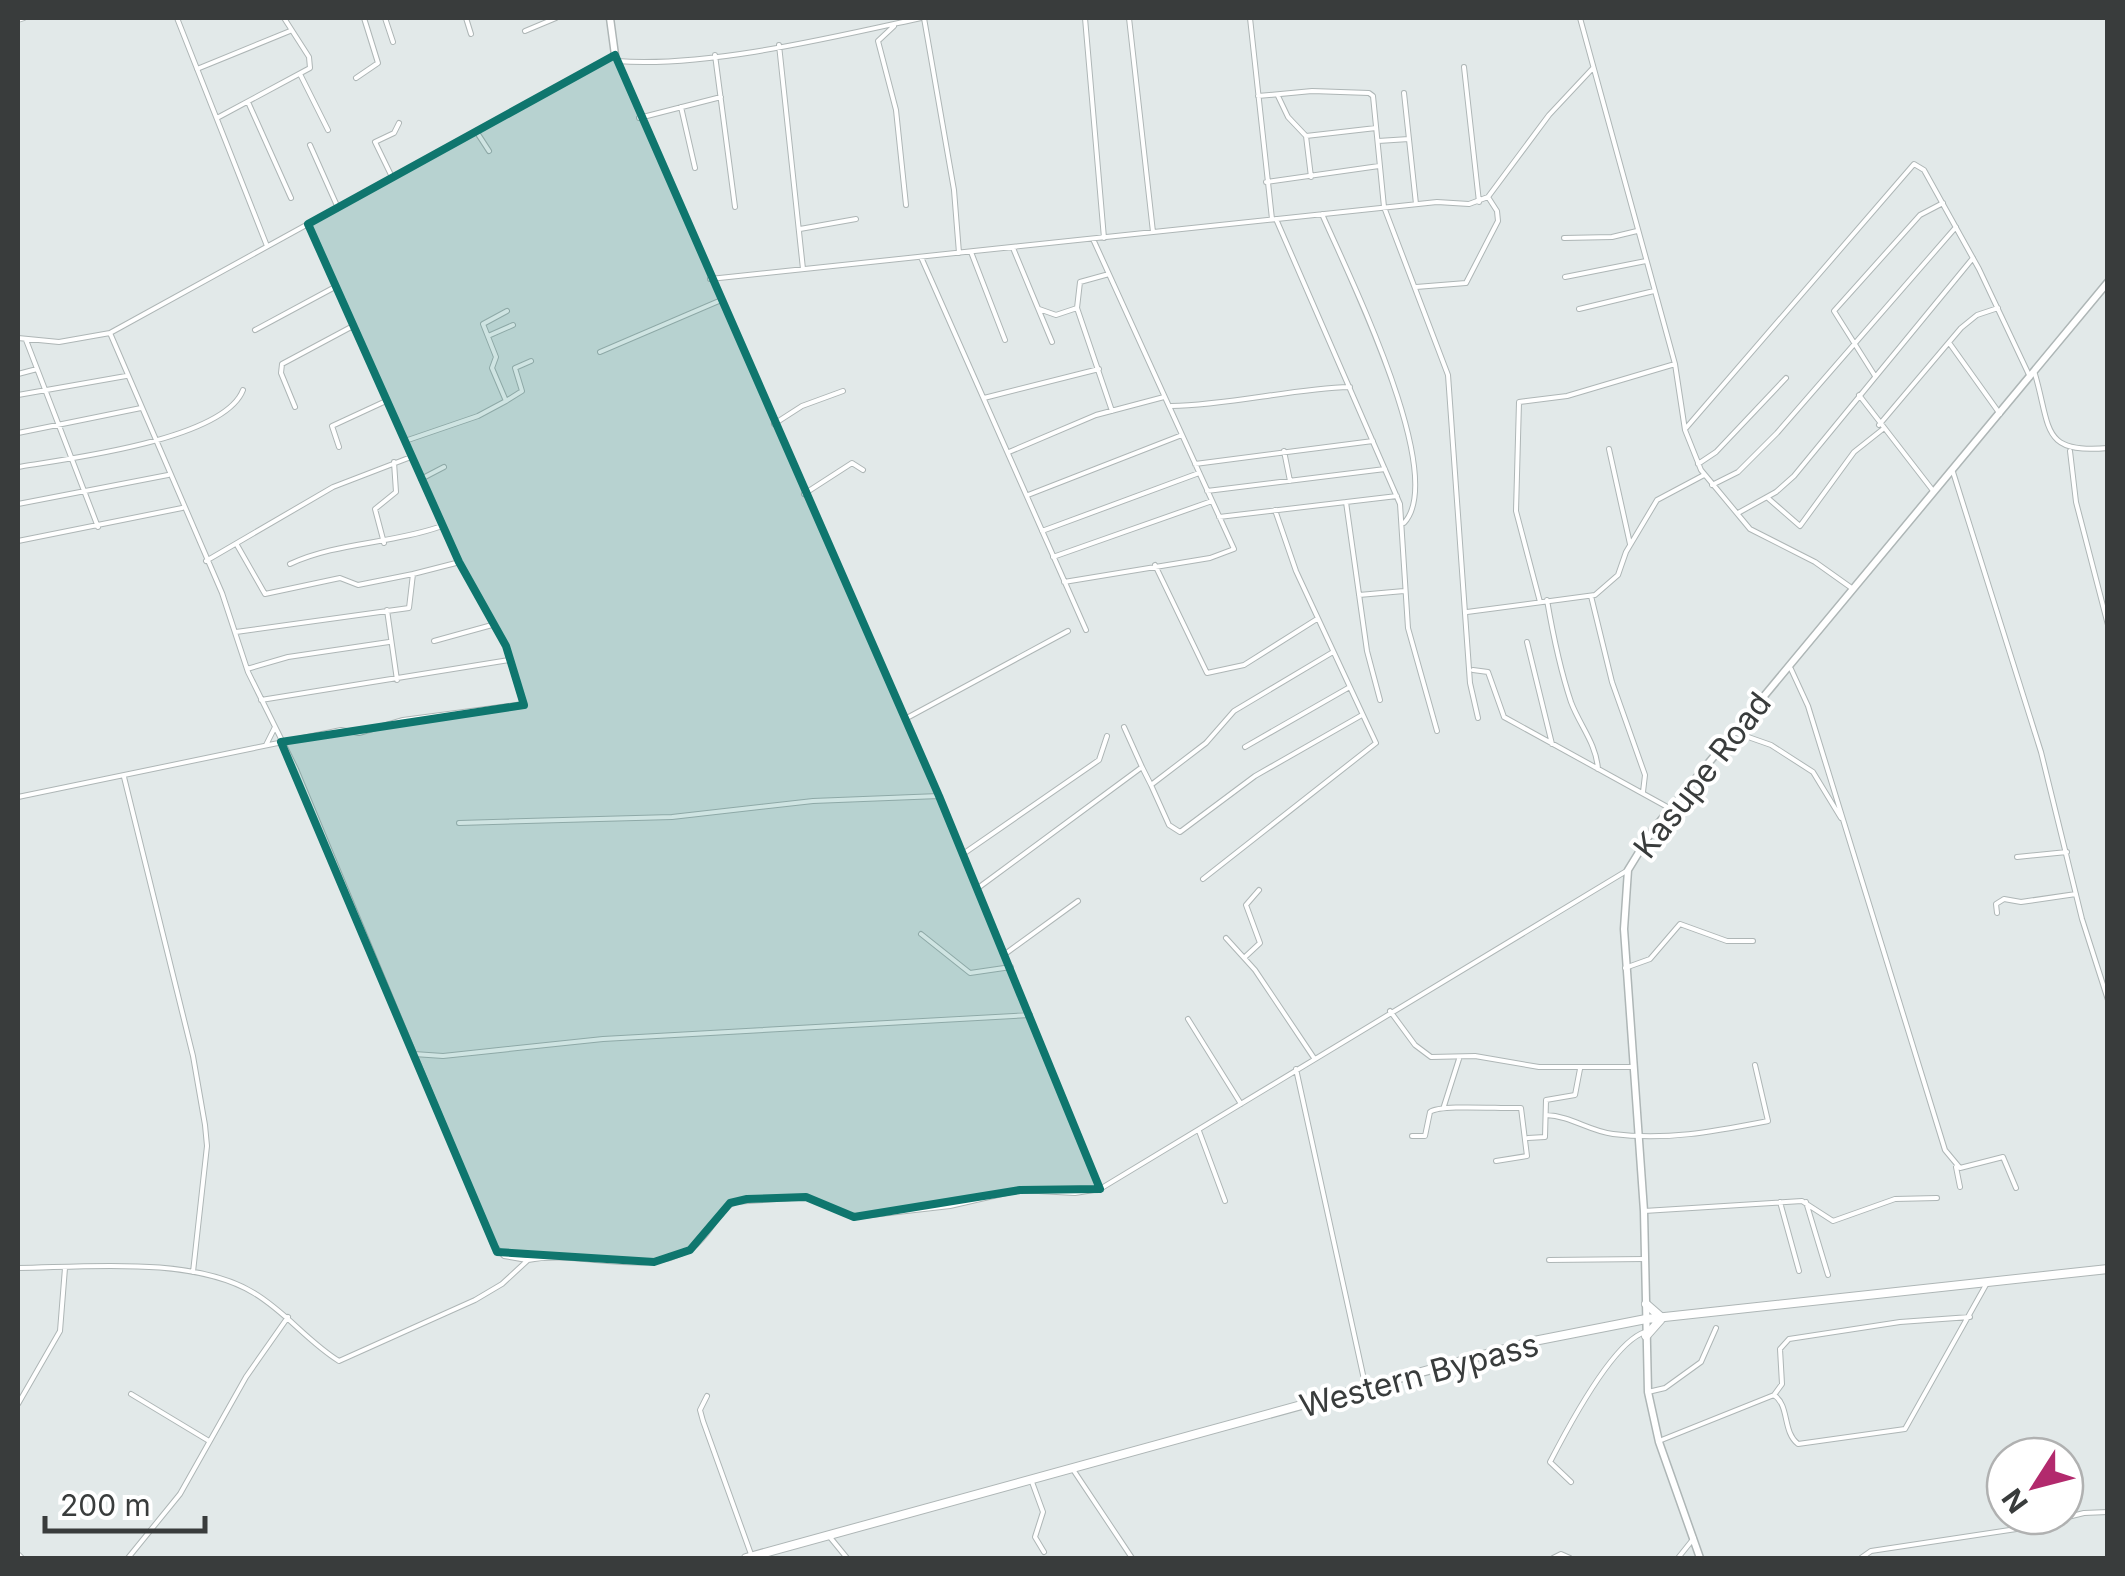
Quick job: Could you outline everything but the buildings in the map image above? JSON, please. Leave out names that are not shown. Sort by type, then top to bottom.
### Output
[{"type":"main road","name":"Western Bypass","points":[[749,1558],[1534,1341],[1646,1320],[2108,1269]]},
{"type":"main road","points":[[1646,1305],[1662,1318],[1646,1332],[1632,1322],[1646,1305]]},
{"type":"street","points":[[185,18],[178,19],[267,246]]},
{"type":"street","points":[[217,118],[300,74],[311,64],[284,18]]},
{"type":"street","points":[[356,78],[378,63],[364,18]]},
{"type":"street","points":[[386,18],[394,42]]},
{"type":"street","points":[[466,18],[471,34]]},
{"type":"street","points":[[525,31],[556,18]]},
{"type":"street","points":[[610,18],[616,58],[640,118],[939,796],[1100,1188]]},
{"type":"street","points":[[18,338],[59,342],[110,333],[616,58],[715,55],[923,18],[954,190],[958,254]]},
{"type":"street","points":[[1085,18],[1104,238]]},
{"type":"street","points":[[1129,18],[1153,232]]},
{"type":"street","points":[[1250,18],[1266,182],[1274,219],[1397,496],[1403,524],[1404,590],[1413,657],[1437,730]]},
{"type":"street","points":[[1580,18],[1675,364],[1685,430],[1698,464],[1754,532],[1806,557],[1853,589]]},
{"type":"street","points":[[898,23],[878,41],[896,110],[906,206]]},
{"type":"street","points":[[198,69],[292,30]]},
{"type":"street","points":[[780,45],[803,269]]},
{"type":"street","points":[[715,55],[735,207]]},
{"type":"street","points":[[1464,68],[1479,202]]},
{"type":"street","points":[[710,279],[1384,207],[1479,202],[1488,197],[1538,129],[1593,68]]},
{"type":"street","points":[[300,74],[328,130]]},
{"type":"street","points":[[1258,96],[1371,93],[1384,207],[1448,375],[1478,718]]},
{"type":"street","points":[[1404,93],[1416,204]]},
{"type":"street","points":[[1278,94],[1288,117],[1306,136],[1312,176]]},
{"type":"street","points":[[640,118],[721,97]]},
{"type":"street","points":[[248,102],[292,198]]},
{"type":"street","points":[[681,108],[695,168]]},
{"type":"street","points":[[392,177],[375,142],[394,133],[399,123]]},
{"type":"street","points":[[1306,136],[1376,128]]},
{"type":"street","points":[[476,132],[489,151]]},
{"type":"street","points":[[1377,142],[1408,139]]},
{"type":"street","points":[[310,146],[338,208]]},
{"type":"street","points":[[1266,182],[1379,166]]},
{"type":"street","points":[[1685,430],[1910,166],[1922,168],[1974,258],[2032,374],[2056,440],[2070,450],[2108,448]]},
{"type":"street","points":[[1416,287],[1466,283],[1498,221],[1488,197]]},
{"type":"street","points":[[1875,376],[1840,326],[1835,309],[1922,212],[1943,203]]},
{"type":"street","points":[[1322,214],[1405,412],[1416,484],[1413,511],[1403,524]]},
{"type":"street","points":[[800,229],[856,218]]},
{"type":"street","points":[[18,798],[282,742],[521,706],[510,660],[442,526],[308,224]]},
{"type":"street","points":[[1712,485],[1738,472],[1956,227]]},
{"type":"street","points":[[1564,238],[1612,237],[1638,231]]},
{"type":"street","points":[[1064,582],[1234,550],[1093,239]]},
{"type":"street","points":[[1013,248],[1052,342]]},
{"type":"street","points":[[971,252],[1005,340]]},
{"type":"street","points":[[921,257],[1086,630]]},
{"type":"street","points":[[1736,514],[1768,497],[1794,476],[1974,258]]},
{"type":"street","points":[[1565,277],[1646,260]]},
{"type":"street","points":[[1108,274],[1080,282],[1077,308],[1112,411]]},
{"type":"street","name":"Kasupe Road","points":[[1700,1558],[1659,1441],[1648,1392],[1640,1136],[1625,968],[1628,870],[1671,809],[2108,282]]},
{"type":"street","points":[[255,330],[335,287]]},
{"type":"street","points":[[1579,309],[1654,292]]},
{"type":"street","points":[[600,352],[719,302]]},
{"type":"street","points":[[1038,308],[1056,315],[1077,308]]},
{"type":"street","points":[[1768,497],[1793,524],[1800,526],[1854,452],[1881,427],[1948,343],[1974,317],[1998,308]]},
{"type":"street","points":[[506,401],[492,368],[496,356],[484,322],[507,311]]},
{"type":"street","points":[[488,336],[513,325]]},
{"type":"street","points":[[295,407],[281,374],[282,364],[352,326]]},
{"type":"street","points":[[110,333],[236,632],[247,669],[282,742],[497,1252],[528,1260],[654,1262],[701,1242],[734,1202],[806,1196],[854,1217],[950,1206],[1020,1190],[1075,1193],[1100,1188],[1628,870]]},
{"type":"street","points":[[26,338],[98,527]]},
{"type":"street","points":[[1948,343],[2000,414]]},
{"type":"street","points":[[404,442],[478,416],[522,392],[515,368],[531,361]]},
{"type":"street","points":[[1540,602],[1516,511],[1519,402],[1567,396],[1675,364]]},
{"type":"street","points":[[18,374],[37,368]]},
{"type":"street","points":[[984,398],[1099,369]]},
{"type":"street","points":[[18,396],[128,375]]},
{"type":"street","points":[[1698,464],[1712,456],[1786,378]]},
{"type":"street","points":[[1169,406],[1267,397],[1298,389],[1350,387]]},
{"type":"street","points":[[18,467],[156,444],[236,403],[243,390]]},
{"type":"street","points":[[774,424],[802,406],[843,391]]},
{"type":"street","points":[[1858,395],[1934,492]]},
{"type":"street","points":[[1008,452],[1112,411],[1164,396]]},
{"type":"street","points":[[339,447],[332,426],[386,401]]},
{"type":"street","points":[[18,433],[141,408]]},
{"type":"street","points":[[1026,496],[1182,435]]},
{"type":"street","points":[[1195,464],[1372,442]]},
{"type":"street","points":[[1609,449],[1630,544]]},
{"type":"street","points":[[2070,450],[2076,502],[2108,625]]},
{"type":"street","points":[[1284,452],[1290,481]]},
{"type":"street","points":[[206,562],[333,488],[411,457]]},
{"type":"street","points":[[384,543],[375,509],[396,492],[394,462]]},
{"type":"street","points":[[804,494],[850,464],[863,470]]},
{"type":"street","points":[[421,480],[444,467]]},
{"type":"street","points":[[1207,491],[1385,469]]},
{"type":"street","points":[[1952,470],[2041,752],[2076,894],[2108,1000]]},
{"type":"street","points":[[1042,531],[1199,473]]},
{"type":"street","points":[[18,504],[168,475]]},
{"type":"street","points":[[1467,612],[1591,596],[1618,575],[1630,544],[1660,498],[1704,475]]},
{"type":"street","points":[[1219,517],[1397,496]]},
{"type":"street","points":[[1053,557],[1212,502]]},
{"type":"street","points":[[1346,502],[1359,596],[1380,700]]},
{"type":"street","points":[[18,542],[182,508]]},
{"type":"street","points":[[1203,880],[1374,746],[1317,619],[1275,510]]},
{"type":"street","points":[[290,564],[318,553],[384,543],[442,526]]},
{"type":"street","points":[[237,544],[265,594],[340,578],[358,585],[459,562]]},
{"type":"street","points":[[1154,566],[1207,673],[1244,664],[1317,619]]},
{"type":"street","points":[[236,632],[411,606],[414,574]]},
{"type":"street","points":[[1359,596],[1404,590]]},
{"type":"street","points":[[1591,596],[1612,682],[1645,775],[1643,792]]},
{"type":"street","points":[[1547,600],[1560,668],[1576,714],[1596,751],[1598,768]]},
{"type":"street","points":[[387,610],[388,642],[396,680]]},
{"type":"street","points":[[434,640],[492,625]]},
{"type":"street","points":[[904,719],[1068,631]]},
{"type":"street","points":[[247,669],[288,657],[388,642]]},
{"type":"street","points":[[1527,642],[1552,744]]},
{"type":"street","points":[[1151,786],[1206,743],[1234,711],[1333,652]]},
{"type":"street","points":[[261,700],[510,660]]},
{"type":"street","points":[[1789,665],[1808,706],[1942,1142],[1956,1167],[1960,1186]]},
{"type":"street","points":[[1472,670],[1488,672],[1502,715],[1671,809]]},
{"type":"street","points":[[1245,747],[1348,688]]},
{"type":"street","points":[[1124,726],[1168,824],[1180,832],[1255,776],[1362,715]]},
{"type":"street","points":[[264,746],[275,727]]},
{"type":"street","points":[[1734,732],[1771,746],[1813,772],[1841,818]]},
{"type":"street","points":[[963,854],[1100,760],[1107,736]]},
{"type":"street","points":[[978,888],[1142,767]]},
{"type":"street","points":[[124,777],[193,1056],[205,1125],[206,1157],[192,1272]]},
{"type":"street","points":[[458,822],[672,817],[813,801],[939,796]]},
{"type":"street","points":[[2016,857],[2066,852]]},
{"type":"street","points":[[1245,957],[1259,946],[1246,905],[1259,890]]},
{"type":"street","points":[[1997,913],[1996,904],[2004,899],[2021,902],[2076,894]]},
{"type":"street","points":[[1005,954],[1078,901]]},
{"type":"street","points":[[1625,968],[1650,959],[1680,924],[1727,941],[1753,941]]},
{"type":"street","points":[[921,934],[969,973],[1011,966]]},
{"type":"street","points":[[1226,938],[1245,957],[1314,1058]]},
{"type":"street","points":[[1390,1011],[1427,1055],[1459,1059],[1476,1056],[1539,1067],[1635,1067]]},
{"type":"street","points":[[414,1054],[443,1056],[603,1039],[1030,1015]]},
{"type":"street","points":[[1188,1019],[1241,1104]]},
{"type":"street","points":[[1444,1106],[1459,1059]]},
{"type":"street","points":[[1546,1115],[1568,1117],[1602,1132],[1640,1136],[1722,1132],[1768,1120],[1755,1066]]},
{"type":"street","points":[[1528,1138],[1544,1138],[1546,1099],[1575,1095],[1580,1068]]},
{"type":"street","points":[[1296,1069],[1366,1389]]},
{"type":"street","points":[[1412,1136],[1425,1136],[1432,1109],[1520,1108],[1528,1138],[1526,1158],[1496,1161]]},
{"type":"street","points":[[1199,1131],[1225,1201]]},
{"type":"street","points":[[1956,1167],[2003,1157],[2016,1188]]},
{"type":"street","points":[[1644,1211],[1806,1202],[1833,1221],[1892,1199],[1937,1198]]},
{"type":"street","points":[[1780,1202],[1799,1271]]},
{"type":"street","points":[[1806,1202],[1828,1275]]},
{"type":"street","points":[[1549,1260],[1646,1258]]},
{"type":"street","points":[[18,1268],[192,1272],[238,1284],[288,1317],[330,1356],[346,1360],[475,1300],[502,1284],[528,1260]]},
{"type":"street","points":[[18,1404],[60,1331],[65,1268]]},
{"type":"street","points":[[1774,1395],[1782,1401],[1789,1434],[1798,1444],[1901,1430],[1928,1394],[1987,1283]]},
{"type":"street","points":[[1659,1441],[1774,1395],[1782,1384],[1780,1349],[1789,1339],[1970,1316]]},
{"type":"street","points":[[128,1558],[174,1502],[288,1317]]},
{"type":"street","points":[[1648,1392],[1665,1388],[1700,1362],[1716,1328]]},
{"type":"street","points":[[1571,1482],[1550,1462],[1609,1368],[1635,1335],[1646,1332]]},
{"type":"street","points":[[130,1394],[209,1441]]},
{"type":"street","points":[[707,1396],[700,1410],[702,1421],[749,1558]]},
{"type":"street","points":[[1074,1471],[1132,1558]]},
{"type":"street","points":[[1032,1482],[1043,1520],[1035,1537],[1044,1552]]},
{"type":"street","points":[[1861,1558],[1871,1551],[2024,1528],[2084,1512],[2108,1512]]},
{"type":"street","points":[[829,1536],[847,1558]]},
{"type":"street","points":[[1678,1558],[1694,1538]]},
{"type":"street","points":[[1553,1558],[1561,1554],[1570,1558]]},
{"type":"highlighted area","points":[[615,55],[939,796],[1100,1189],[1020,1190],[854,1217],[806,1197],[747,1199],[730,1203],[690,1250],[654,1262],[497,1252],[281,742],[524,705],[506,646],[459,562],[308,224]]}]
